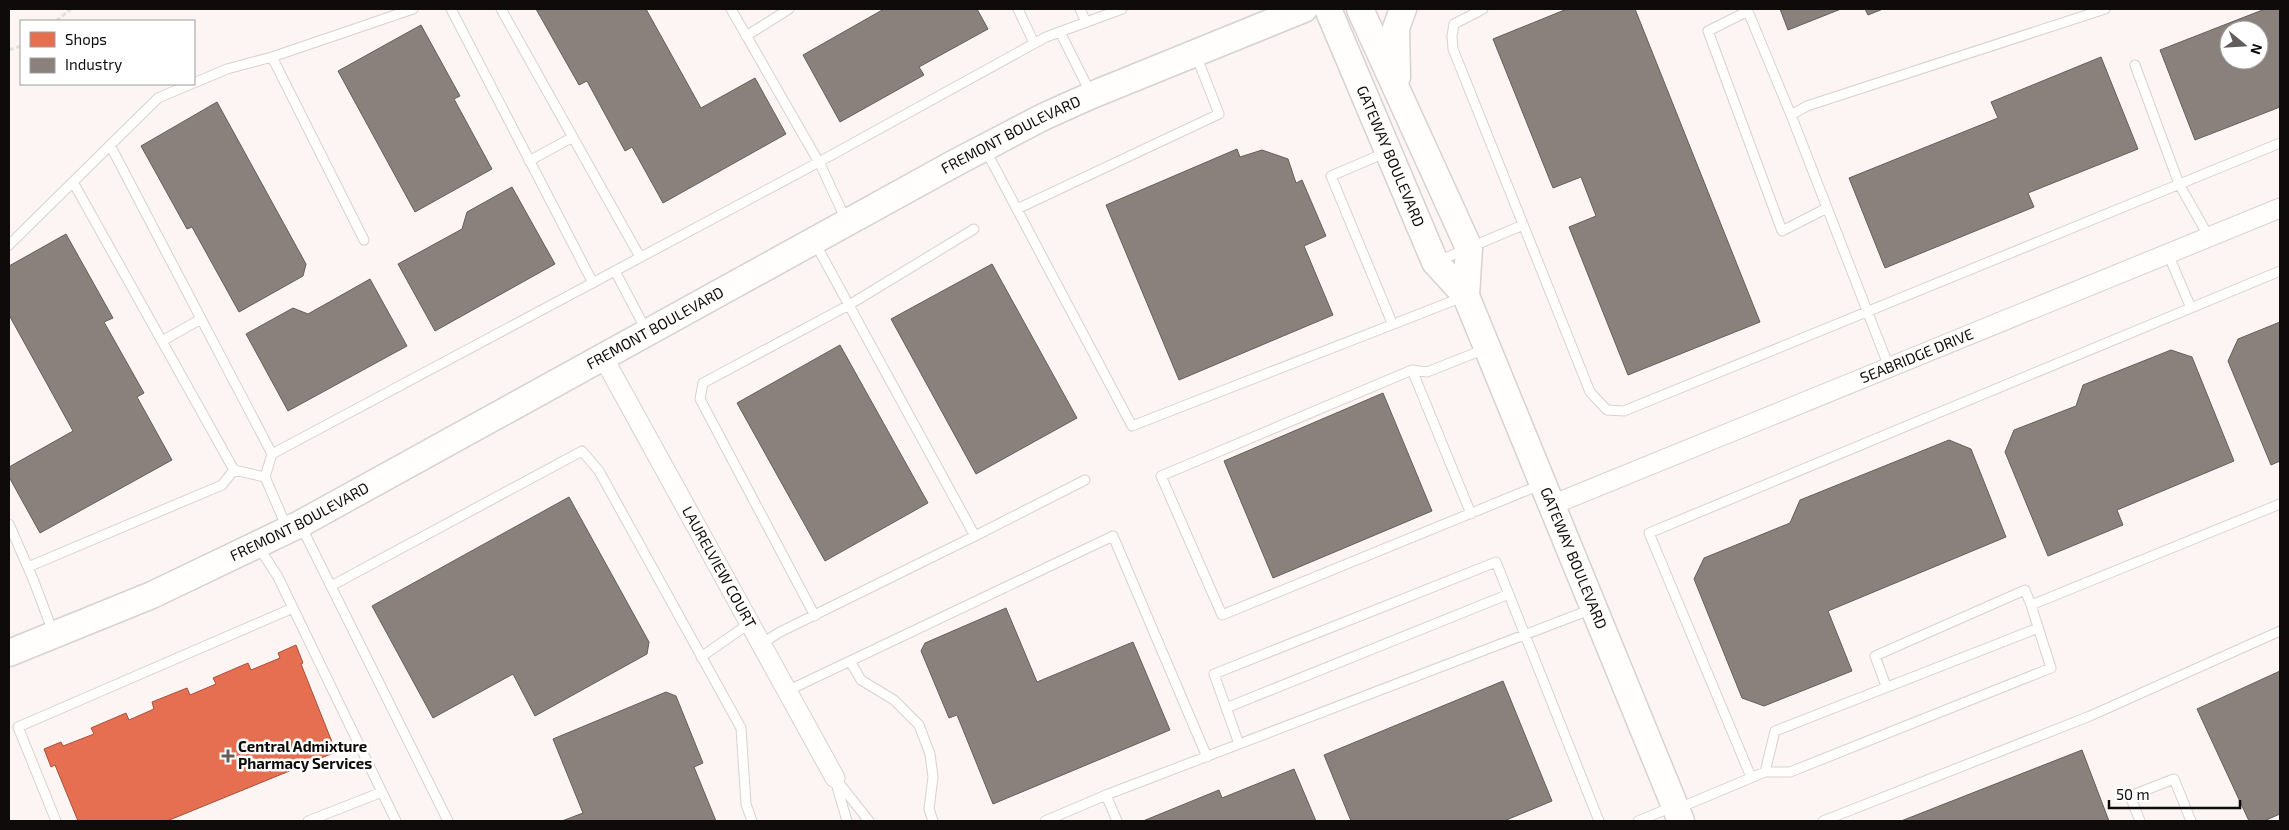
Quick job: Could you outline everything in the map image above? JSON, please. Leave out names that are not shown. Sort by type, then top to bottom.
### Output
[{"type":"main road","name":"FREMONT BOULEVARD","points":[[9,653],[152,595],[258,546],[984,148],[1092,95],[1304,9]]},
{"type":"main road","name":"GATEWAY BOULEVARD","points":[[1328,9],[1434,262],[1466,296],[1677,812]]},
{"type":"main road","name":"GATEWAY BOULEVARD","points":[[1360,9],[1470,248],[1466,296]]},
{"type":"main road","points":[[1399,92],[1396,28],[1403,9]]},
{"type":"street","name":"SEABRIDGE DRIVE","points":[[1548,495],[1889,367],[2280,208]]},
{"type":"street","name":"LAURELVIEW COURT","points":[[603,357],[835,778]]},
{"type":"lane","points":[[195,82],[227,69],[272,57],[413,9]]},
{"type":"lane","points":[[451,9],[593,282]]},
{"type":"lane","points":[[501,9],[640,258]]},
{"type":"lane","points":[[731,9],[819,162],[848,222]]},
{"type":"lane","points":[[746,36],[789,9]]},
{"type":"lane","points":[[1018,9],[1034,43]]},
{"type":"lane","points":[[1080,9],[1086,22]]},
{"type":"lane","points":[[272,454],[819,162],[1034,43],[1122,9]]},
{"type":"lane","points":[[1483,9],[1454,24],[1452,36],[1453,49],[1590,392],[1607,410],[1624,411],[2280,143]]},
{"type":"lane","points":[[1790,115],[1807,106],[2104,9]]},
{"type":"lane","points":[[1827,208],[1782,231],[1708,31],[1748,10],[1827,208],[1889,367]]},
{"type":"lane","points":[[1060,32],[1092,95]]},
{"type":"lane","points":[[1017,209],[1219,114],[1195,53]]},
{"type":"lane","points":[[272,57],[364,240]]},
{"type":"lane","points":[[2136,64],[2179,184],[2209,237]]},
{"type":"lane","points":[[9,245],[158,98],[187,85]]},
{"type":"lane","points":[[530,161],[573,137]]},
{"type":"lane","points":[[110,146],[272,454],[265,478]]},
{"type":"lane","points":[[984,148],[1132,426],[1392,323],[1466,296]]},
{"type":"lane","points":[[1389,151],[1331,176],[1392,323]]},
{"type":"lane","points":[[73,182],[234,470],[265,478],[331,586],[448,821]]},
{"type":"lane","points":[[1434,262],[1523,225]]},
{"type":"lane","points":[[815,616],[700,399],[703,383],[849,305],[974,229]]},
{"type":"lane","points":[[814,241],[975,536]]},
{"type":"lane","points":[[2168,254],[2190,308]]},
{"type":"lane","points":[[615,271],[647,333]]},
{"type":"lane","points":[[1751,777],[1649,533],[2280,271]]},
{"type":"lane","points":[[162,341],[201,319]]},
{"type":"lane","points":[[1488,348],[1427,372],[1412,370],[1161,476],[1222,616],[1471,514],[1548,495]]},
{"type":"lane","points":[[1412,370],[1471,514]]},
{"type":"lane","points":[[331,586],[582,451],[599,471],[741,728],[745,796],[752,821]]},
{"type":"lane","points":[[28,567],[222,486],[234,470]]},
{"type":"lane","points":[[761,644],[780,632],[1085,480]]},
{"type":"lane","points":[[2030,605],[2280,504]]},
{"type":"lane","points":[[9,524],[54,635]]},
{"type":"lane","points":[[787,691],[1112,536],[1207,757]]},
{"type":"lane","points":[[258,546],[278,577],[396,821]]},
{"type":"lane","points":[[1239,744],[1214,674],[1496,562],[1599,821]]},
{"type":"lane","points":[[1638,821],[1677,812],[1765,772],[1790,772],[2051,668],[2025,590],[1875,656],[1886,686]]},
{"type":"lane","points":[[1226,708],[1509,594]]},
{"type":"lane","points":[[56,821],[18,727],[293,608]]},
{"type":"lane","points":[[1045,821],[1106,795],[1594,609]]},
{"type":"lane","points":[[701,657],[750,623]]},
{"type":"lane","points":[[1765,772],[1775,731],[2038,628]]},
{"type":"lane","points":[[1823,821],[2090,716],[2280,632]]},
{"type":"lane","points":[[850,661],[861,680],[894,700],[919,725],[930,754],[933,777],[929,809],[933,821]]},
{"type":"lane","points":[[835,778],[847,821]]},
{"type":"lane","points":[[835,778],[869,821]]},
{"type":"lane","points":[[2140,821],[2130,796],[2174,778],[2192,821]]},
{"type":"lane","points":[[308,821],[382,792]]},
{"type":"lane","points":[[1106,795],[1117,821]]},
{"type":"path","points":[[57,20],[71,9]]},
{"type":"building: Shops","points":[[296,645],[303,663],[301,664],[336,752],[167,821],[78,821],[55,765],[51,767],[44,749],[61,742],[63,746],[94,734],[91,728],[126,713],[129,720],[154,709],[152,702],[187,688],[190,695],[216,684],[213,678],[248,663],[251,670],[280,658],[278,653]]},
{"type":"building: Industry","points":[[536,9],[646,9],[701,108],[755,78],[786,134],[663,203],[632,147],[625,151],[587,81],[579,85]]},
{"type":"building: Industry","points":[[884,9],[977,9],[988,29],[919,67],[924,75],[840,122],[803,55]]},
{"type":"building: Industry","points":[[1567,9],[1635,9],[1760,322],[1628,375],[1569,227],[1596,216],[1581,177],[1553,188],[1493,39]]},
{"type":"building: Industry","points":[[1780,9],[1841,9],[1788,30]]},
{"type":"building: Industry","points":[[1865,9],[1883,9],[1868,15]]},
{"type":"building: Industry","points":[[2265,9],[2280,9],[2280,107],[2195,140],[2160,50],[2219,27],[2219,70],[2269,70],[2269,20],[2237,20]]},
{"type":"building: Industry","points":[[421,25],[460,96],[454,99],[492,169],[415,212],[338,71]]},
{"type":"building: Industry","points":[[2101,57],[2138,149],[2028,193],[2034,207],[1885,268],[1849,178],[1998,118],[1991,102]]},
{"type":"building: Industry","points":[[217,102],[306,264],[303,276],[239,312],[192,227],[187,229],[141,146]]},
{"type":"building: Industry","points":[[1237,149],[1240,157],[1262,150],[1288,159],[1296,183],[1302,180],[1326,236],[1304,246],[1333,315],[1179,380],[1106,205]]},
{"type":"building: Industry","points":[[512,187],[555,264],[435,331],[398,264],[462,229],[467,212]]},
{"type":"building: Industry","points":[[66,234],[113,318],[104,322],[144,393],[137,397],[172,460],[40,533],[9,477],[9,467],[73,431],[9,315],[9,266]]},
{"type":"building: Industry","points":[[992,264],[1077,418],[976,474],[891,319]]},
{"type":"building: Industry","points":[[370,279],[407,346],[288,411],[246,334],[293,308],[308,314]]},
{"type":"building: Industry","points":[[2280,322],[2280,461],[2271,465],[2228,361],[2238,339]]},
{"type":"building: Industry","points":[[840,345],[928,503],[825,561],[737,403]]},
{"type":"building: Industry","points":[[2171,350],[2192,357],[2234,461],[2117,510],[2123,525],[2048,556],[2005,452],[2014,430],[2076,406],[2083,385]]},
{"type":"building: Industry","points":[[1383,393],[1432,511],[1273,578],[1224,461]]},
{"type":"building: Industry","points":[[1949,440],[1971,449],[2006,537],[1828,611],[1852,671],[1764,706],[1742,698],[1694,579],[1704,558],[1790,523],[1800,500]]},
{"type":"building: Industry","points":[[569,497],[649,642],[647,654],[535,716],[513,674],[433,718],[372,606]]},
{"type":"building: Industry","points":[[1006,608],[1037,682],[1133,642],[1170,730],[993,804],[957,715],[949,718],[921,651],[925,643]]},
{"type":"building: Industry","points":[[2280,671],[2280,814],[2264,821],[2249,821],[2197,709]]},
{"type":"building: Industry","points":[[1503,681],[1552,801],[1504,821],[1351,821],[1324,755]]},
{"type":"building: Industry","points":[[666,692],[676,696],[703,763],[694,767],[716,821],[562,821],[583,813],[553,739]]},
{"type":"building: Industry","points":[[2082,750],[2109,821],[1901,821]]},
{"type":"building: Industry","points":[[1294,769],[1316,821],[1143,821],[1219,790],[1222,798]]},
{"type":"place","name":"Central Admixture Pharmacy Services","points":[[228,756]]}]
